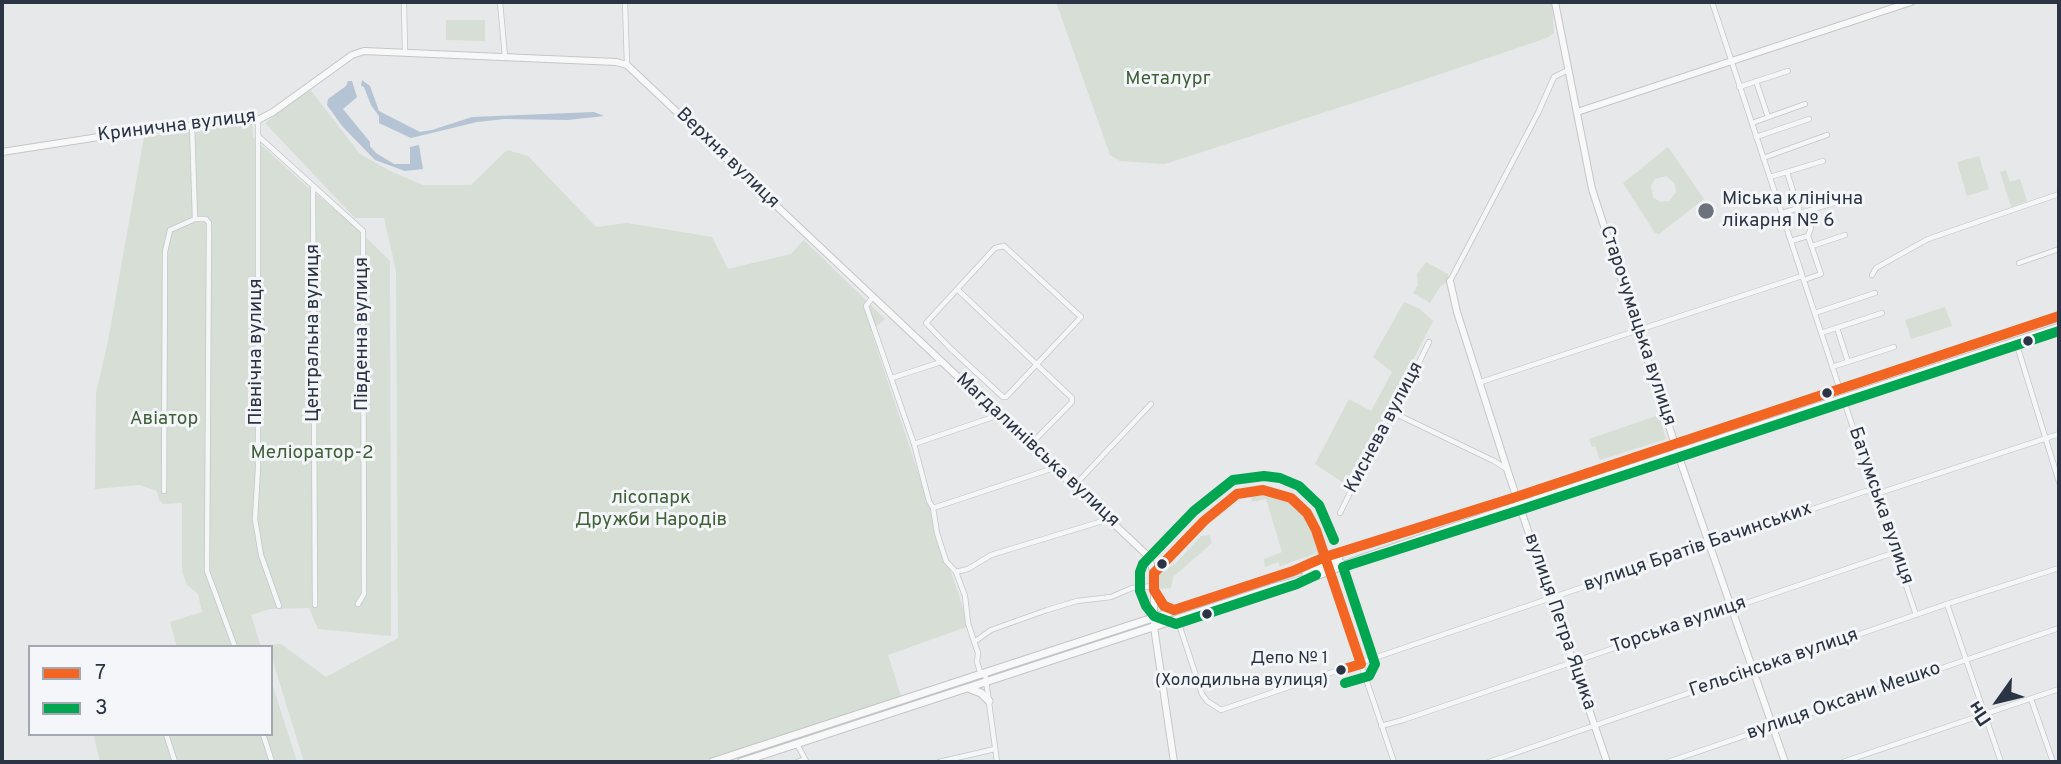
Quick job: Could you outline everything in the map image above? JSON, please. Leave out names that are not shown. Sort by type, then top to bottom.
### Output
[{"type":"main road","points":[[746,762],[968,688],[984,677],[1174,610],[1331,561],[1359,548],[1518,501],[1677,449],[2059,316]]},
{"type":"main road","points":[[1841,394],[2059,327]]},
{"type":"main road","points":[[712,762],[1177,620],[1296,580],[1314,571],[1363,558],[1518,501]]},
{"type":"main road","points":[[1154,588],[1161,603],[1174,610]]},
{"type":"main road","points":[[968,688],[981,692],[989,701]]},
{"type":"street","points":[[404,2],[405,53]]},
{"type":"street","points":[[500,2],[505,57]]},
{"type":"street","points":[[625,2],[626,65]]},
{"type":"street","name":"Старочумацька вулиця","points":[[1555,2],[1592,189],[1677,449],[1785,762]]},
{"type":"street","name":"Батумська вулиця","points":[[1712,2],[1916,615]]},
{"type":"street","points":[[1577,112],[1911,2]]},
{"type":"street","name":"Кринична вулиця","points":[[2,152],[192,125],[258,120],[352,55],[364,51],[616,62],[626,65]]},
{"type":"street","name":"Верхня вулиця","points":[[626,65],[873,296]]},
{"type":"street","points":[[1450,281],[1554,77],[1568,70]]},
{"type":"street","points":[[1739,86],[1788,71]]},
{"type":"street","points":[[1756,81],[1768,117]]},
{"type":"street","points":[[1752,123],[1805,104]]},
{"type":"street","points":[[1756,137],[1809,119]]},
{"type":"street","name":"Північна вулиця","points":[[258,120],[258,468],[255,519],[261,555],[279,607]]},
{"type":"street","points":[[192,125],[195,219]]},
{"type":"street","points":[[1763,158],[1827,135]]},
{"type":"street","points":[[258,136],[313,188]]},
{"type":"street","points":[[1770,177],[1822,160]]},
{"type":"street","points":[[1481,382],[1821,274],[1808,236],[1811,228],[1808,217],[1799,211],[1787,172]]},
{"type":"street","name":"Південна вулиця","points":[[313,188],[363,231],[364,594],[358,604]]},
{"type":"street","name":"Центральна вулиця","points":[[313,188],[315,605]]},
{"type":"street","points":[[1872,275],[1877,268],[1928,239],[2059,194]]},
{"type":"street","points":[[1782,213],[1843,200]]},
{"type":"street","points":[[164,491],[165,251],[170,230],[195,219],[206,219],[209,223],[207,571],[234,645]]},
{"type":"street","points":[[1812,246],[1845,235]]},
{"type":"street","points":[[1791,241],[1808,236]]},
{"type":"street","points":[[1004,246],[1080,313],[1079,320],[1035,363],[1006,397],[1003,397],[926,324],[995,248],[1004,246]]},
{"type":"street","points":[[2019,263],[2059,249]]},
{"type":"street","name":"вулиця Петра Яцика","points":[[1450,281],[1457,312],[1508,472],[1607,762]]},
{"type":"street","points":[[958,290],[1073,400],[1030,445]]},
{"type":"street","points":[[1815,313],[1875,293]]},
{"type":"street","points":[[873,296],[866,306],[914,444],[946,561],[956,572],[965,596],[968,622],[989,701],[996,762]]},
{"type":"street","name":"Магдалинівська вулиця","points":[[873,296],[1148,556],[1154,573]]},
{"type":"street","points":[[1821,333],[1882,313]]},
{"type":"street","points":[[1837,328],[1848,362]]},
{"type":"street","name":"Киснева вулиця","points":[[1340,513],[1387,418],[1394,412],[1429,342]]},
{"type":"street","points":[[2015,342],[2059,482]]},
{"type":"street","points":[[1832,367],[1894,347]]},
{"type":"street","points":[[892,378],[942,362]]},
{"type":"street","points":[[1074,486],[1151,404]]},
{"type":"street","points":[[1394,412],[1494,460],[1508,472]]},
{"type":"street","points":[[914,444],[999,414]]},
{"type":"street","name":"вулиця Братів Бачинських","points":[[1174,610],[1202,694],[1207,701],[1221,710],[1866,491],[1879,493],[2059,434]]},
{"type":"street","points":[[933,508],[1054,468]]},
{"type":"street","points":[[1174,762],[1154,627],[1154,573],[1204,521],[1237,494],[1263,490],[1291,498],[1307,513],[1316,530],[1394,762]]},
{"type":"street","points":[[956,572],[968,569],[991,555],[1110,519]]},
{"type":"street","name":"Торська вулиця","points":[[1381,726],[1896,552]]},
{"type":"street","name":"Гельсінська вулиця","points":[[1489,762],[2059,568]]},
{"type":"street","points":[[974,642],[991,630],[1054,607],[1111,597],[1137,587],[1154,588]]},
{"type":"street","points":[[1947,604],[2001,762]]},
{"type":"street","name":"вулиця Оксани Мешко","points":[[1668,762],[2059,628]]},
{"type":"street","points":[[1843,762],[2059,689]]},
{"type":"street","points":[[2031,699],[2053,762]]},
{"type":"street","points":[[167,736],[175,762]]},
{"type":"street","points":[[264,736],[272,762]]},
{"type":"street","points":[[797,744],[806,761],[797,762]]},
{"type":"street","points":[[939,762],[995,749]]},
{"type":"street","points":[[745,752],[746,762]]},
{"type":"green space","name":"Металург","points":[[1056,2],[1552,2],[1554,33],[1547,38],[1390,91],[1165,164],[1120,161],[1110,155]]},
{"type":"green space","points":[[446,20],[485,20],[485,41],[446,40]]},
{"type":"green space","name":"лісопарк Дружби Народів","points":[[309,88],[360,154],[423,185],[471,185],[507,150],[528,156],[596,227],[627,223],[712,237],[728,269],[791,254],[804,240],[885,319],[871,331],[969,626],[888,655],[901,696],[699,762],[304,762],[273,661],[273,645],[268,645],[281,644],[326,677],[398,638],[396,271],[384,218],[355,218],[265,123]]},
{"type":"green space","points":[[252,120],[253,137],[359,230],[390,261],[391,636],[318,629],[309,608],[270,609],[251,615],[260,645],[176,645],[170,622],[202,612],[198,594],[187,585],[182,571],[182,503],[163,504],[157,491],[140,485],[95,489],[96,393],[108,341],[144,137]]},
{"type":"green space","points":[[1668,147],[1704,199],[1659,234],[1655,233],[1623,183]],"holes":[[[1666,176],[1675,184],[1676,192],[1669,201],[1660,202],[1653,197],[1651,186],[1655,179]]]},
{"type":"green space","points":[[1979,156],[1989,189],[1967,196],[1957,162]]},
{"type":"green space","points":[[2006,170],[2010,182],[2020,179],[2027,201],[2011,207],[2000,172]]},
{"type":"green space","points":[[1426,262],[1448,274],[1447,282],[1440,287],[1430,303],[1413,293],[1418,285],[1417,274]]},
{"type":"green space","points":[[1404,302],[1420,309],[1433,321],[1348,486],[1315,464],[1349,399],[1371,411],[1392,372],[1373,357]]},
{"type":"green space","points":[[1945,307],[1952,326],[1911,339],[1905,320]]},
{"type":"green space","points":[[1659,415],[1666,439],[1600,460],[1595,446],[1592,447],[1589,439]]},
{"type":"green space","points":[[1263,493],[1289,502],[1301,512],[1313,531],[1320,552],[1280,566],[1278,562],[1265,567],[1264,559],[1282,552],[1266,499],[1252,502],[1251,494]]},
{"type":"green space","points":[[1209,535],[1212,543],[1173,577],[1171,588],[1159,589],[1158,579],[1161,572],[1176,563],[1201,536]]},
{"type":"green space","points":[[273,686],[297,762],[100,762],[94,737],[273,736]]},
{"type":"water","points":[[362,80],[370,86],[379,111],[420,132],[472,117],[594,112],[604,116],[568,120],[505,119],[477,122],[411,138],[379,123],[379,116],[361,86]]},
{"type":"water","points":[[348,81],[352,81],[357,97],[343,109],[370,142],[370,146],[394,164],[410,164],[410,147],[419,145],[423,169],[405,171],[375,160],[342,126],[327,105],[328,99],[346,86]]},
{"type":"transit line","name":"7","points":[[1325,557],[1516,497],[2059,316]]},
{"type":"transit line","name":"3","points":[[1345,683],[1369,676],[1375,664],[1343,567],[2059,331]]},
{"type":"transit line","name":"3","points":[[1316,575],[1297,584],[1176,624],[1154,616],[1140,591],[1143,564],[1194,511],[1233,480],[1264,476],[1280,478],[1299,486],[1319,505],[1334,540]]},
{"type":"transit line","name":"7","points":[[1263,490],[1291,498],[1307,513],[1325,557],[1293,571],[1174,610],[1164,606],[1154,590],[1154,573],[1204,521],[1237,494],[1263,490]]},
{"type":"transit line","name":"7","points":[[1325,557],[1361,664],[1341,670]]},
{"type":"place","name":"Міська клінічна лікарня № 6","points":[[1706,211]]},
{"type":"place","name":"Депо № 1 (Холодильна вулиця)","points":[[1341,670]]},
{"type":"park label","name":"Авіатор","points":[[164,420]]},
{"type":"park label","name":"Меліоратор-2","points":[[312,454]]}]
